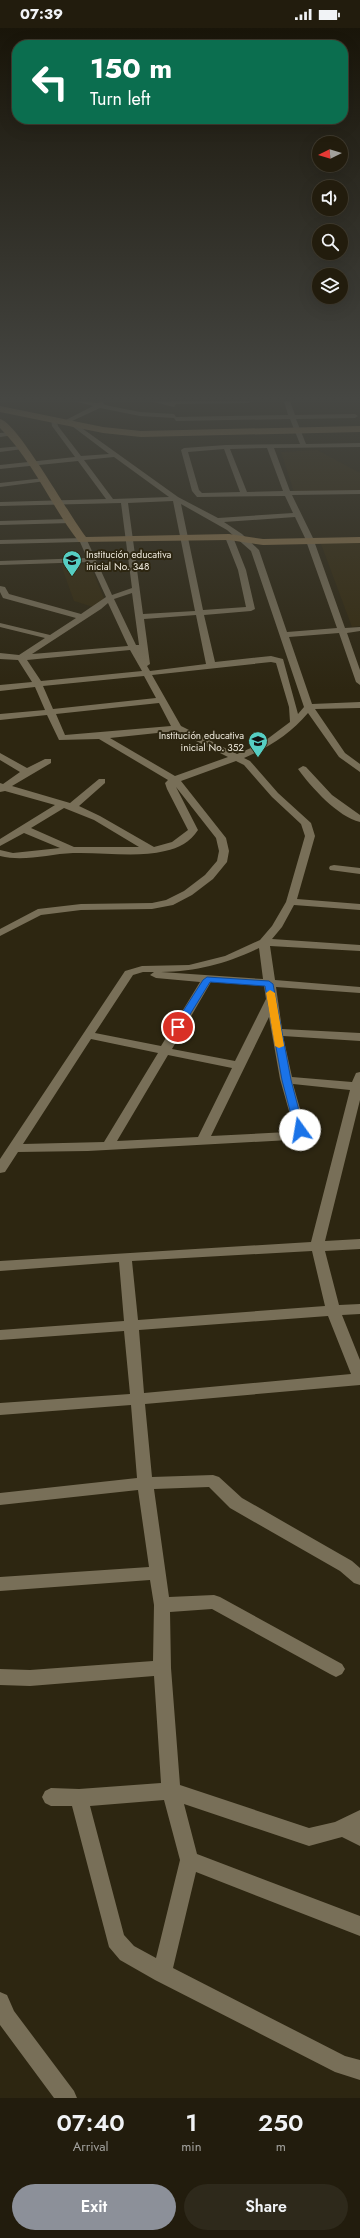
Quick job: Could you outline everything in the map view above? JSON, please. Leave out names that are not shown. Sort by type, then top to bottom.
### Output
[{"type":"street","points":[[53,498],[83,540],[133,648],[176,728]]},
{"type":"street","points":[[108,498],[111,501]]},
{"type":"street","points":[[0,504],[209,498]]},
{"type":"street","points":[[289,498],[310,540],[342,630],[356,657],[360,682]]},
{"type":"street","points":[[176,499],[247,540],[255,550],[309,706],[330,741],[342,755],[360,769]]},
{"type":"street","points":[[176,499],[211,665]]},
{"type":"street","points":[[124,501],[147,673]]},
{"type":"street","points":[[214,520],[298,516]]},
{"type":"street","points":[[0,523],[68,521]]},
{"type":"street","points":[[140,617],[200,614],[251,609],[242,570],[229,537]]},
{"type":"street","points":[[0,542],[229,537],[258,542],[360,537]]},
{"type":"street","points":[[310,540],[360,540]]},
{"type":"street","points":[[0,563],[92,560]]},
{"type":"street","points":[[0,588],[6,596],[82,617]]},
{"type":"street","points":[[21,658],[50,637],[110,598],[136,589]]},
{"type":"street","points":[[0,625],[50,637]]},
{"type":"street","points":[[285,635],[360,629]]},
{"type":"street","points":[[0,656],[21,658],[143,647]]},
{"type":"street","points":[[0,1169],[129,973],[142,969],[189,968],[208,964],[229,958],[264,942],[277,927],[291,902],[310,836],[306,823],[275,795],[247,763],[176,728],[101,736],[62,738],[52,712],[38,684],[21,658]]},
{"type":"street","points":[[0,688],[270,659],[280,661],[293,707],[295,724]]},
{"type":"street","points":[[0,717],[160,700]]},
{"type":"street","points":[[309,706],[360,705]]},
{"type":"street","points":[[0,853],[13,856],[72,850],[101,852],[166,850],[185,839],[193,830],[191,824],[172,794],[170,783],[237,758],[281,737],[295,724],[309,706]]},
{"type":"street","points":[[0,933],[38,912],[81,908],[152,906],[169,903],[188,893],[209,877],[222,862],[224,851],[221,838],[175,780],[101,736]]},
{"type":"street","points":[[0,756],[27,772]]},
{"type":"street","points":[[2,787],[48,761]]},
{"type":"street","points":[[303,769],[324,794],[337,806],[360,819]]},
{"type":"street","points":[[0,843],[68,805],[102,781]]},
{"type":"street","points":[[2,787],[68,805],[97,818],[152,850]]},
{"type":"street","points":[[24,829],[72,850]]},
{"type":"street","points":[[334,868],[360,871]]},
{"type":"street","points":[[291,902],[360,907]]},
{"type":"street","points":[[264,942],[360,948]]},
{"type":"street","points":[[14,1148],[108,1146],[290,1136],[297,1133],[300,1130],[298,1120],[286,1080],[276,1032],[264,942]]},
{"type":"street","points":[[129,973],[207,980],[360,990]]},
{"type":"street","points":[[108,1146],[163,1051],[207,980]]},
{"type":"street","points":[[202,1141],[271,1000]]},
{"type":"street","points":[[276,1032],[360,1037]]},
{"type":"street","points":[[88,1035],[238,1066]]},
{"type":"street","points":[[0,1409],[138,1399],[360,1378],[334,1310],[317,1245],[359,1083],[286,1080]]},
{"type":"street","points":[[0,1266],[317,1245],[360,1244]]},
{"type":"street","points":[[126,1257],[145,1483],[162,1605],[162,1668],[171,1790],[189,1860],[162,1974]]},
{"type":"street","points":[[0,1335],[360,1309]]},
{"type":"street","points":[[0,1499],[145,1483],[213,1481],[236,1503],[346,1566],[360,1578]]},
{"type":"street","points":[[0,1584],[158,1573]]},
{"type":"street","points":[[162,1605],[214,1602],[336,1669]]},
{"type":"street","points":[[0,1676],[30,1678],[162,1668]]},
{"type":"street","points":[[51,1797],[79,1798],[171,1790],[308,1837],[352,1833],[360,1819]]},
{"type":"street","points":[[79,1798],[116,1940],[127,1953],[162,1974],[342,2065],[360,2070]]},
{"type":"street","points":[[189,1860],[360,1926]]},
{"type":"street","points":[[0,2002],[7,2018],[67,2098]]},
{"type":"shaded area","points":[[360,543],[360,626],[352,627],[321,544]]},
{"type":"shaded area","points":[[90,564],[105,601],[93,607],[74,601],[61,565]]},
{"type":"slow traffic","points":[[270,993],[279,1046]]},
{"type":"place","name":"Institución educativa inicial No. 348","points":[[72,577]]},
{"type":"place","name":"Institución educativa inicial No. 352","points":[[258,758]]},
{"type":"route","points":[[178,1027],[207,980],[269,984],[276,1032],[286,1080],[300,1130]]}]
